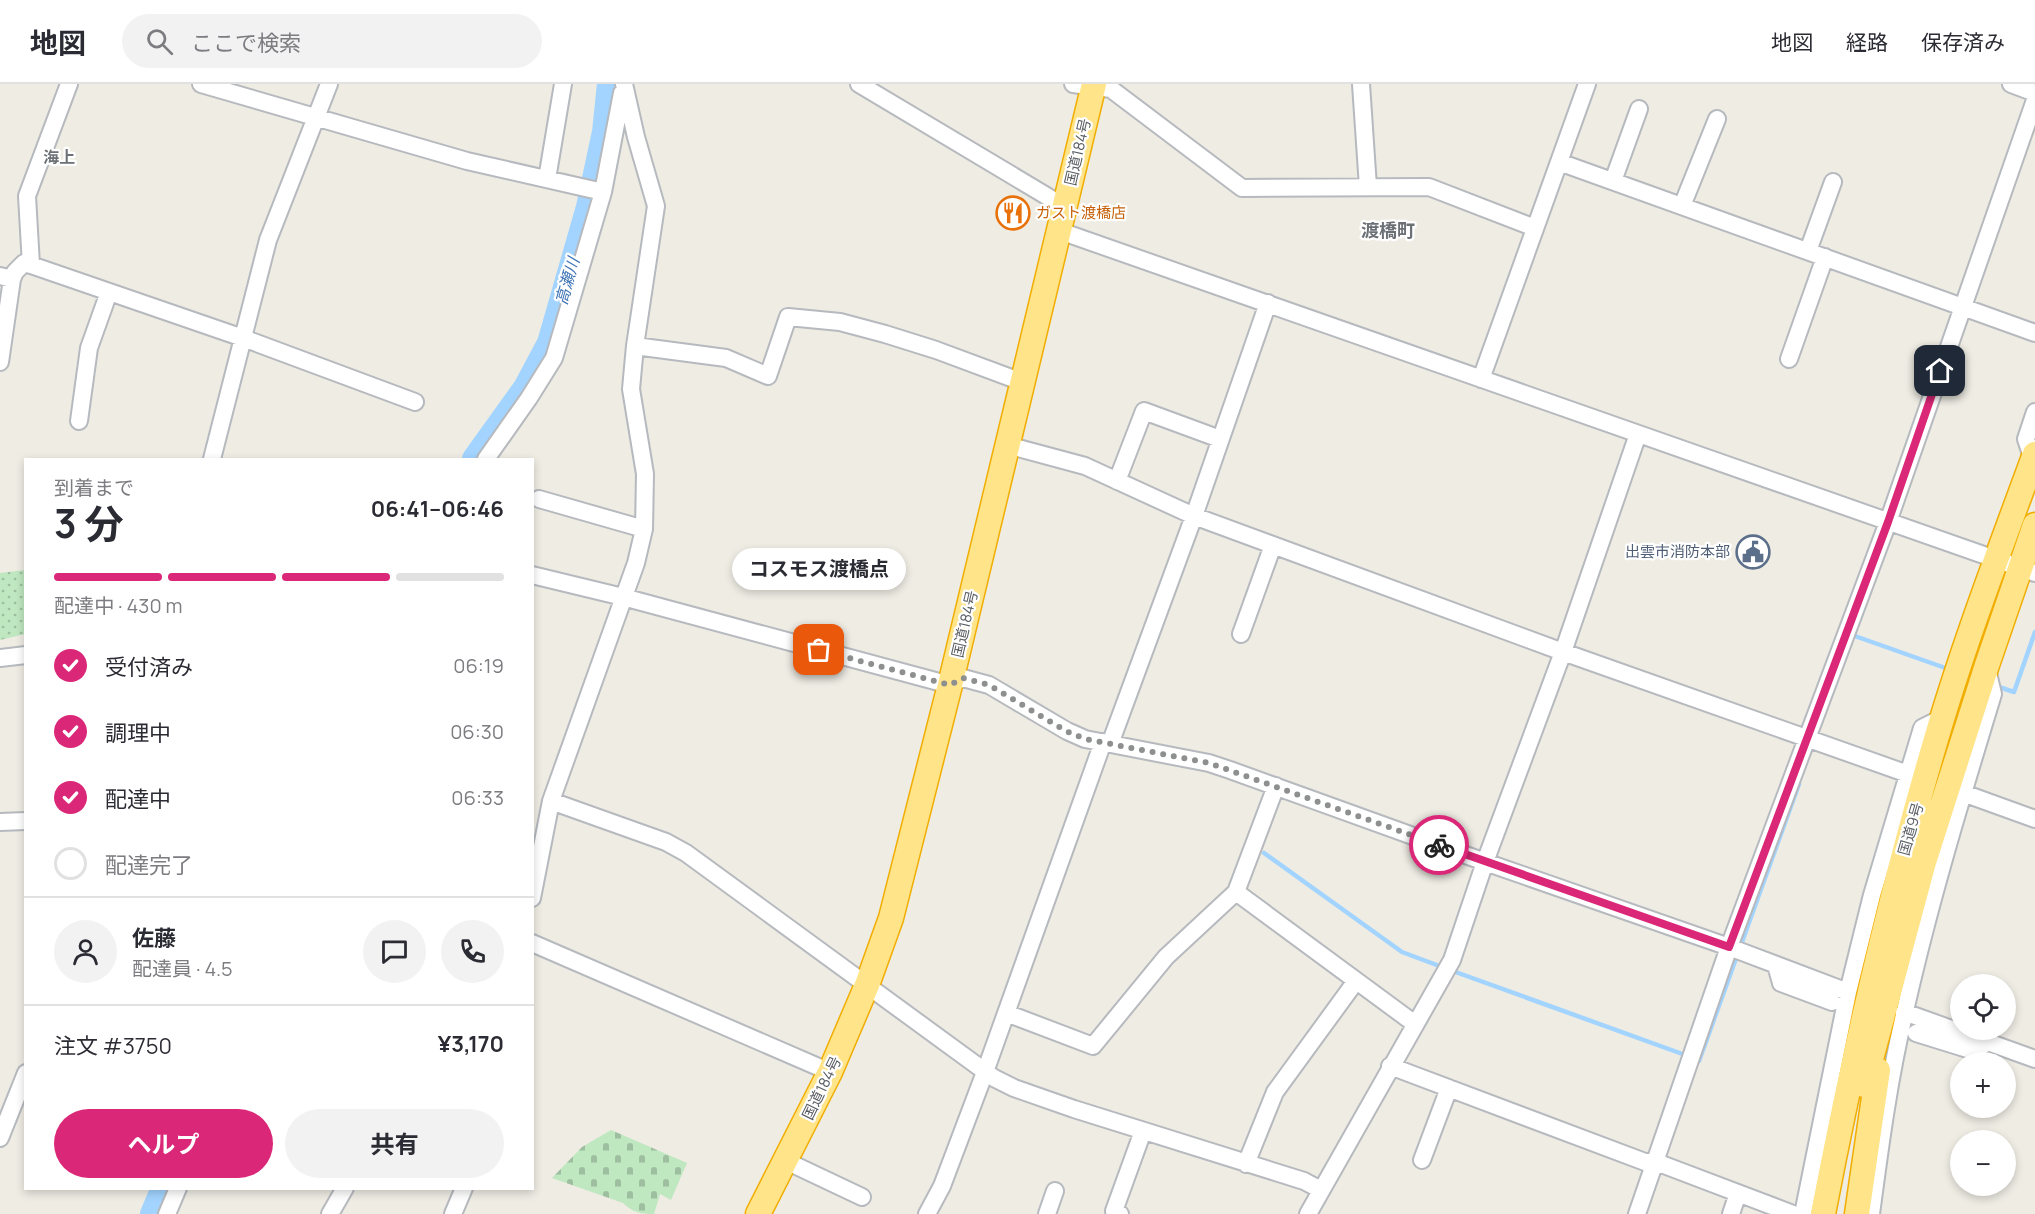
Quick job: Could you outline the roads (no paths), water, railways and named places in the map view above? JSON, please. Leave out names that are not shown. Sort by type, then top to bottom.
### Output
[{"type":"highway","name":"国道184号","points":[[758,1214],[830,1072],[867,985],[891,918],[1060,231],[1087,85]]},
{"type":"highway","name":"国道9号","points":[[1823,1214],[1843,1109],[1892,895],[1942,718],[2034,457]]},
{"type":"highway","name":"国道9号","points":[[1836,1214],[1865,1083],[1894,982],[1924,862],[1987,665],[2027,570],[2035,525]]},
{"type":"highway","points":[[1857,1214],[1872,1103],[1894,982]]},
{"type":"street","points":[[32,265],[27,196],[69,84]]},
{"type":"street","points":[[201,84],[467,160],[603,192]]},
{"type":"street","points":[[212,458],[268,240],[329,84]]},
{"type":"street","points":[[547,178],[563,84]]},
{"type":"street","points":[[487,458],[529,399],[554,358],[603,192],[624,84]]},
{"type":"street","points":[[534,888],[552,801],[636,563],[644,529],[645,474],[631,389],[635,346],[656,206],[636,137],[624,84]]},
{"type":"street","points":[[858,84],[1065,207]]},
{"type":"street","points":[[1361,84],[1368,187]]},
{"type":"street","points":[[1481,379],[1587,84]]},
{"type":"street","points":[[2011,84],[2035,93]]},
{"type":"street","points":[[1087,85],[1111,89],[1242,188],[1429,187],[1535,228]]},
{"type":"street","points":[[1638,1214],[1729,947],[1888,522],[2035,100]]},
{"type":"street","points":[[1613,181],[1639,110]]},
{"type":"street","points":[[1683,206],[1717,119]]},
{"type":"street","points":[[1559,162],[2035,333]]},
{"type":"street","points":[[1808,251],[1833,182]]},
{"type":"street","points":[[1060,231],[2027,570]]},
{"type":"street","points":[[1789,359],[1825,257]]},
{"type":"street","points":[[0,362],[6,278],[24,263],[243,338],[415,402]]},
{"type":"street","points":[[79,421],[89,348],[109,292]]},
{"type":"street","points":[[931,1213],[1194,516],[1268,303]]},
{"type":"street","points":[[635,346],[726,358],[768,376],[788,317],[799,318],[840,322],[885,334],[1022,382]]},
{"type":"street","points":[[1117,481],[1144,411],[1220,439]]},
{"type":"street","points":[[2034,457],[2026,439],[2035,412]]},
{"type":"street","points":[[1308,1214],[1452,960],[1485,862],[1563,652],[1638,434]]},
{"type":"street","points":[[1007,445],[1085,466],[1194,516],[1563,652],[1908,774]]},
{"type":"street","points":[[538,499],[644,529]]},
{"type":"street","points":[[1241,634],[1273,545]]},
{"type":"street","points":[[534,575],[623,597],[950,685],[963,678],[989,685],[1066,731],[1085,739],[1209,763],[1729,947],[1848,992]]},
{"type":"street","points":[[0,658],[24,655]]},
{"type":"street","points":[[1871,1214],[1884,1116],[1904,1012],[1935,890],[1993,694],[1987,665]]},
{"type":"street","points":[[1803,1214],[1848,992],[1880,865],[1922,728],[1942,718]]},
{"type":"street","points":[[1006,1013],[1093,1046],[1166,957],[1236,892],[1276,786]]},
{"type":"street","points":[[1963,793],[2035,819]]},
{"type":"street","points":[[552,801],[666,842],[686,853],[985,1072],[1014,1088],[1304,1181],[1321,1190]]},
{"type":"street","points":[[0,822],[24,821]]},
{"type":"street","points":[[1924,862],[1935,890]]},
{"type":"street","points":[[1880,865],[1892,895]]},
{"type":"street","points":[[1236,892],[1415,1024]]},
{"type":"street","points":[[534,944],[830,1072]]},
{"type":"street","points":[[1776,965],[1784,996],[1813,1006]]},
{"type":"street","points":[[1246,1164],[1275,1092],[1356,981]]},
{"type":"street","points":[[1781,983],[1832,1002]]},
{"type":"street","points":[[1904,1012],[2035,1059]]},
{"type":"street","points":[[1921,1039],[1974,1051],[1988,1042]]},
{"type":"street","points":[[1390,1066],[1645,1162],[1656,1162],[1793,1214]]},
{"type":"street","points":[[0,1138],[24,1078]]},
{"type":"street","points":[[1830,1083],[1843,1109]]},
{"type":"street","points":[[1422,1160],[1449,1088]]},
{"type":"street","points":[[1120,1214],[1114,1211],[1143,1131]]},
{"type":"street","points":[[786,1161],[862,1197]]},
{"type":"street","points":[[167,1214],[177,1190]]},
{"type":"street","points":[[330,1214],[344,1190]]},
{"type":"street","points":[[453,1214],[463,1190]]},
{"type":"street","points":[[1047,1214],[1055,1191]]},
{"type":"street","points":[[1731,1214],[1738,1193]]},
{"type":"waterway","name":"高瀬川","points":[[476,458],[526,388],[550,343],[589,207],[605,132],[610,84]]},
{"type":"waterway","points":[[1996,686],[2014,692],[2035,632]]},
{"type":"waterway","points":[[1851,638],[1852,635],[1951,670]]},
{"type":"waterway","points":[[1695,1059],[1699,1061],[1799,784]]},
{"type":"waterway","points":[[1264,853],[1402,952],[1442,967]]},
{"type":"waterway","points":[[1450,970],[1688,1056]]},
{"type":"waterway","name":"高瀬川","points":[[153,1214],[163,1190]]},
{"type":"place","name":"ガスト渡橋店","points":[[1013,213]]},
{"type":"place","name":"出雲市消防本部","points":[[1753,552]]},
{"type":"place","name":"コスモス渡橋点","points":[[819,650]]},
{"type":"district","name":"海上","points":[[59,157]]},
{"type":"district","name":"渡橋町","points":[[1388,231]]}]
